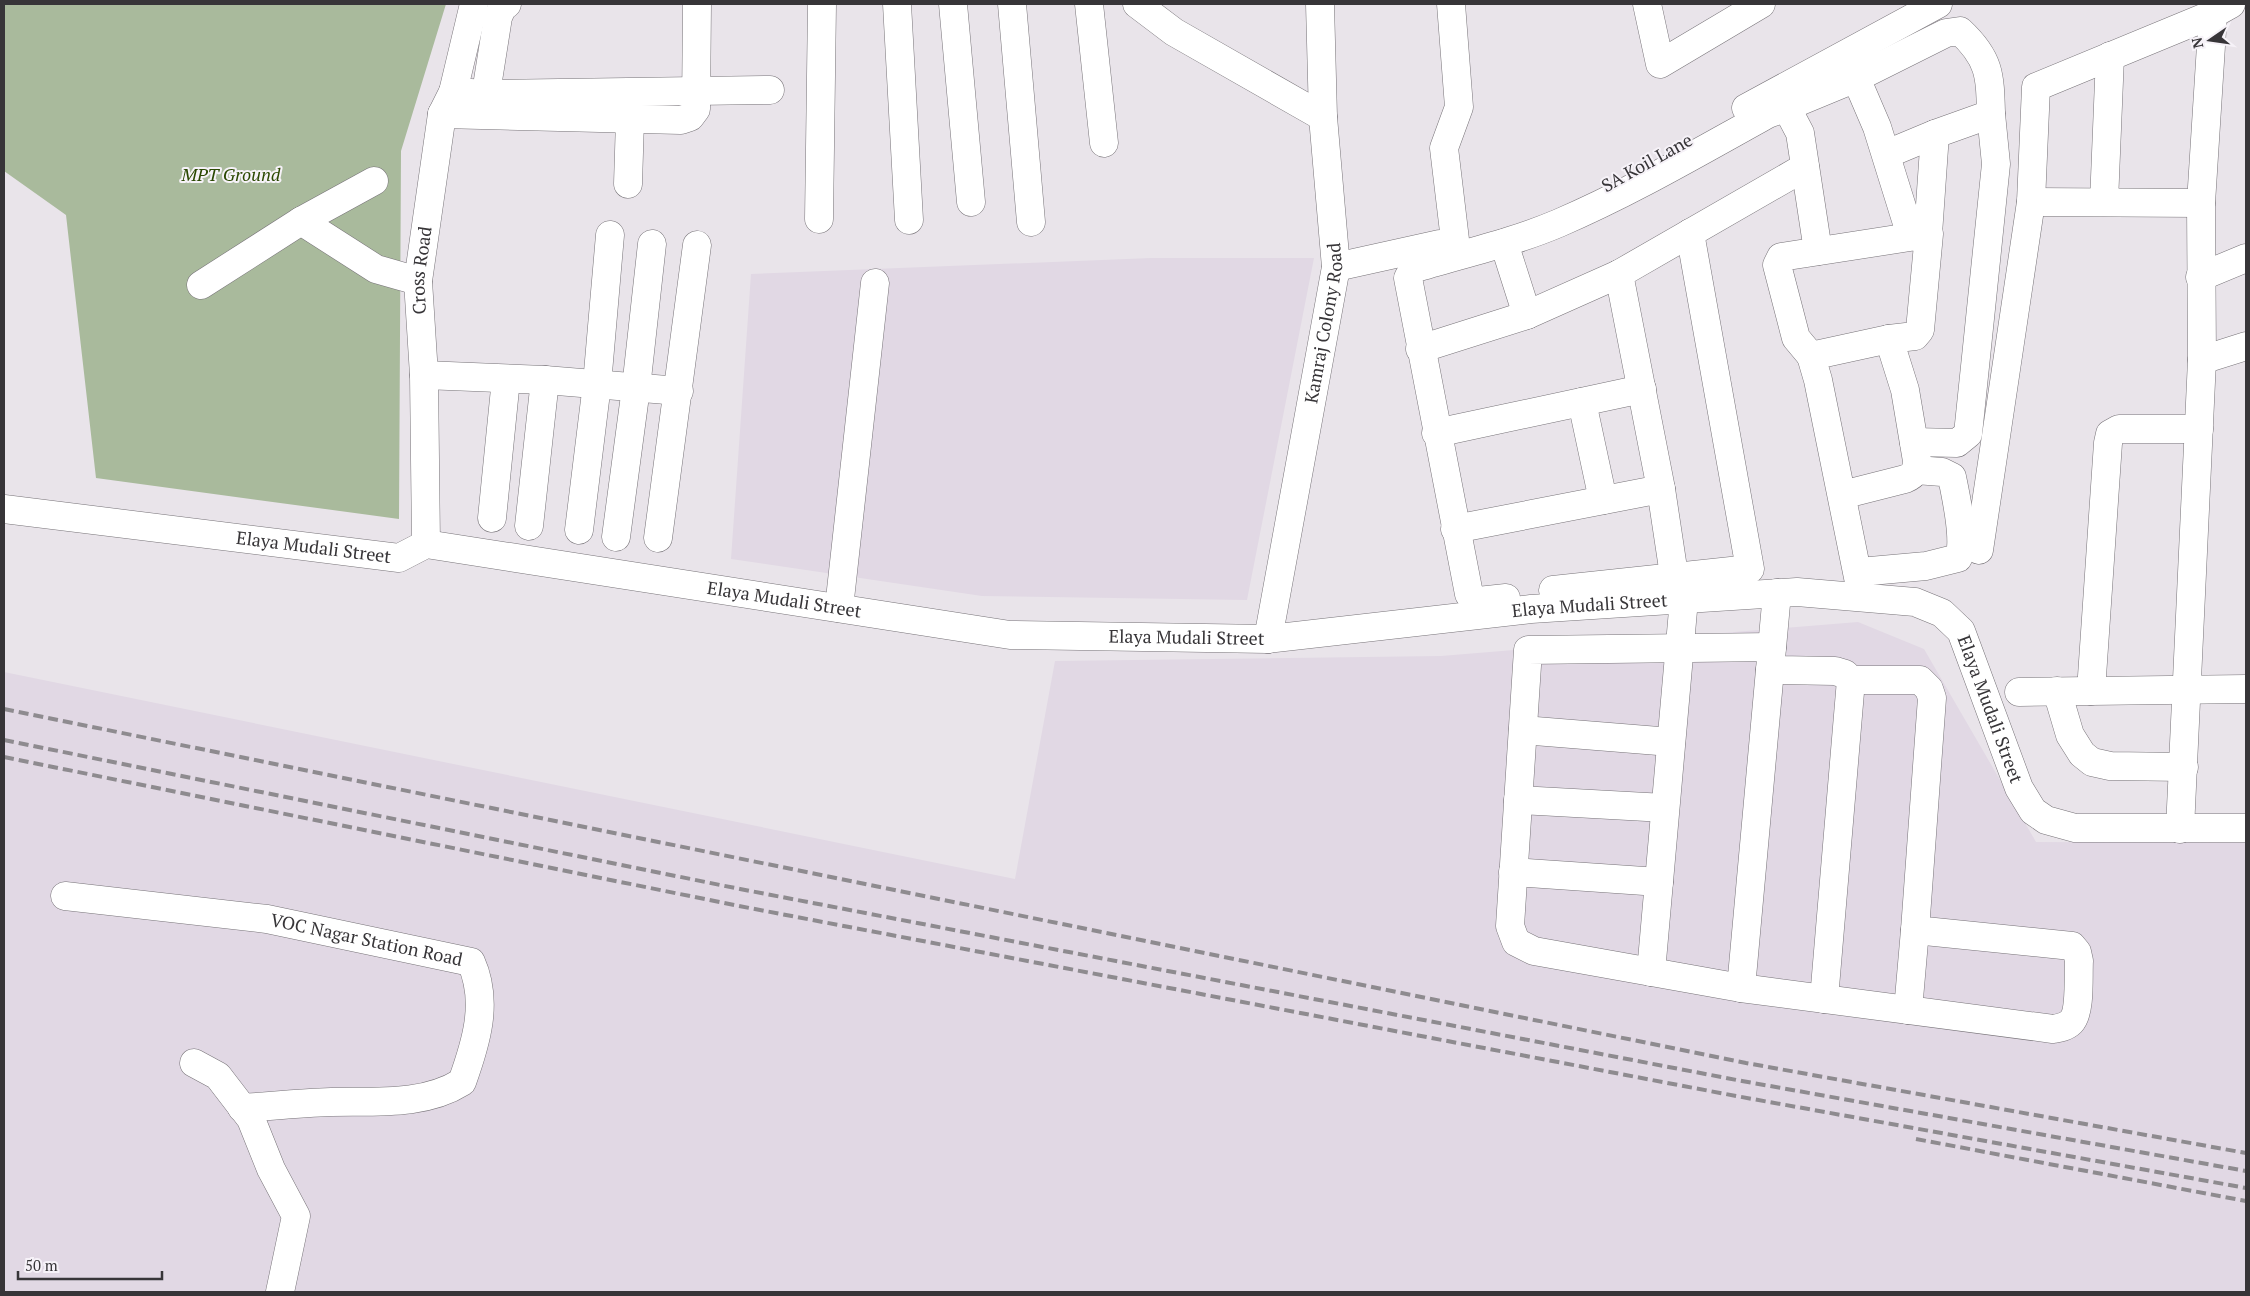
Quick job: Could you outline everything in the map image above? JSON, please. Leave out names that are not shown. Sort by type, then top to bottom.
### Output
[{"type":"street","name":"Cross Road","points":[[426,544],[424,375],[418,281],[447,103],[474,4]]},
{"type":"street","points":[[485,104],[498,17],[502,8],[508,4]]},
{"type":"street","points":[[447,103],[485,104],[630,120],[681,120],[690,117],[696,109],[697,4]]},
{"type":"street","points":[[819,219],[822,4]]},
{"type":"street","points":[[897,4],[909,220]]},
{"type":"street","points":[[953,4],[971,202]]},
{"type":"street","points":[[1012,4],[1031,222]]},
{"type":"street","points":[[1089,4],[1104,143]]},
{"type":"street","points":[[1137,4],[1174,32],[1323,117]]},
{"type":"street","name":"Kamraj Colony Road","points":[[1268,638],[1336,267],[1323,117],[1320,4]]},
{"type":"street","points":[[1450,4],[1459,107],[1444,148],[1456,240]]},
{"type":"street","points":[[1647,4],[1660,64],[1754,6]]},
{"type":"street","name":"SA Koil Lane","points":[[1336,267],[1539,222],[1938,4]]},
{"type":"street","points":[[1980,550],[2031,202],[2036,87],[2222,9],[2201,202],[2202,360],[2180,829]]},
{"type":"street","points":[[1690,233],[1750,569],[1678,592],[1478,601],[1473,599],[1469,594],[1455,529],[1420,349],[1408,278],[1413,269],[1504,243],[1558,224],[1649,180],[1768,114],[1856,78],[1946,33],[1960,30],[1976,46],[1990,74],[1996,164],[1968,434],[1957,443],[1914,442]]},
{"type":"street","points":[[2104,202],[2110,56]]},
{"type":"street","points":[[1856,78],[1919,235]]},
{"type":"street","points":[[485,104],[695,91],[770,90]]},
{"type":"street","points":[[1781,110],[1790,114],[1800,133],[1818,251]]},
{"type":"street","points":[[1886,154],[1992,114]]},
{"type":"street","points":[[628,184],[630,120]]},
{"type":"street","points":[[1811,356],[1915,336],[1920,330],[1919,235],[1936,134]]},
{"type":"street","points":[[1420,349],[1527,315],[1619,274],[1805,167]]},
{"type":"street","points":[[201,285],[301,221],[374,181]]},
{"type":"street","points":[[2031,202],[2201,202]]},
{"type":"street","points":[[301,221],[376,268],[418,281]]},
{"type":"street","points":[[579,530],[597,384],[610,235]]},
{"type":"street","points":[[1916,470],[1942,472],[1952,477],[1962,539],[1961,554],[1958,558],[1860,585],[1818,380],[1811,356],[1796,338],[1777,265],[1781,257],[1919,235]]},
{"type":"street","points":[[1504,243],[1527,315]]},
{"type":"street","points":[[616,537],[636,388],[652,244]]},
{"type":"street","points":[[658,538],[697,245]]},
{"type":"street","points":[[2200,277],[2246,258]]},
{"type":"street","points":[[1619,274],[1661,489],[1678,592],[1680,648],[1651,972]]},
{"type":"street","points":[[839,608],[875,284]]},
{"type":"street","points":[[1842,495],[1905,479],[1913,476],[1916,470],[1914,442],[1905,390],[1889,340]]},
{"type":"street","points":[[2202,360],[2246,346]]},
{"type":"street","points":[[424,375],[545,380],[679,391]]},
{"type":"street","points":[[492,518],[506,379]]},
{"type":"street","points":[[529,526],[545,380]]},
{"type":"street","points":[[1436,432],[1642,389]]},
{"type":"street","points":[[1582,402],[1603,500]]},
{"type":"street","points":[[2091,691],[2110,434],[2118,430],[2199,428]]},
{"type":"street","points":[[1455,529],[1661,489]]},
{"type":"street","name":"Elaya Mudali Street","points":[[4,509],[399,558],[426,544],[1010,635],[1268,638],[1678,592],[1777,593],[1860,585],[1915,602],[1942,613],[1961,631],[2019,788],[2033,811],[2046,820],[2075,828],[2246,828]]},
{"type":"street","points":[[1741,988],[1777,593]]},
{"type":"street","points":[[1908,1010],[1932,698],[1929,690],[1920,680],[1851,680],[1845,674],[1835,670],[1771,658],[1680,648],[1528,650],[1510,926],[1516,942],[1534,951],[1741,988],[1824,999],[2053,1029],[2064,1027],[2071,1022],[2076,1011],[2079,960],[2077,952],[2072,946],[1915,930]]},
{"type":"street","points":[[1824,999],[1851,680]]},
{"type":"street","points":[[2019,692],[2246,689]]},
{"type":"street","points":[[2057,691],[2070,735],[2082,754],[2092,762],[2110,766],[2184,767]]},
{"type":"street","points":[[1523,730],[1671,742]]},
{"type":"street","points":[[1518,800],[1665,808]]},
{"type":"street","points":[[1513,872],[1659,882]]},
{"type":"street","name":"VOC Nagar Station Road","points":[[65,896],[267,919],[472,962],[477,975],[481,1008],[478,1029],[462,1082],[446,1092],[416,1100],[292,1104],[242,1108]]},
{"type":"street","points":[[194,1063],[218,1076],[251,1119],[271,1169],[296,1216],[280,1292]]},
{"type":"shaded area","points":[[1151,258],[1314,258],[1247,600],[982,596],[731,559],[751,274]]},
{"type":"shaded area","points":[[1858,622],[1924,649],[2036,842],[2246,843],[2246,1292],[4,1292],[4,672],[1015,879],[1055,661],[1441,656]]},
{"type":"green space","name":"MPT Ground","points":[[4,4],[446,4],[401,151],[399,519],[96,478],[66,215],[4,171]]},
{"type":"railway","points":[[4,709],[1746,1063],[2246,1153]]},
{"type":"railway","points":[[4,740],[740,889],[1742,1081],[2246,1171]]},
{"type":"railway","points":[[4,757],[739,906],[1736,1096],[2246,1188]]},
{"type":"railway","points":[[1916,1139],[2246,1201]]}]
